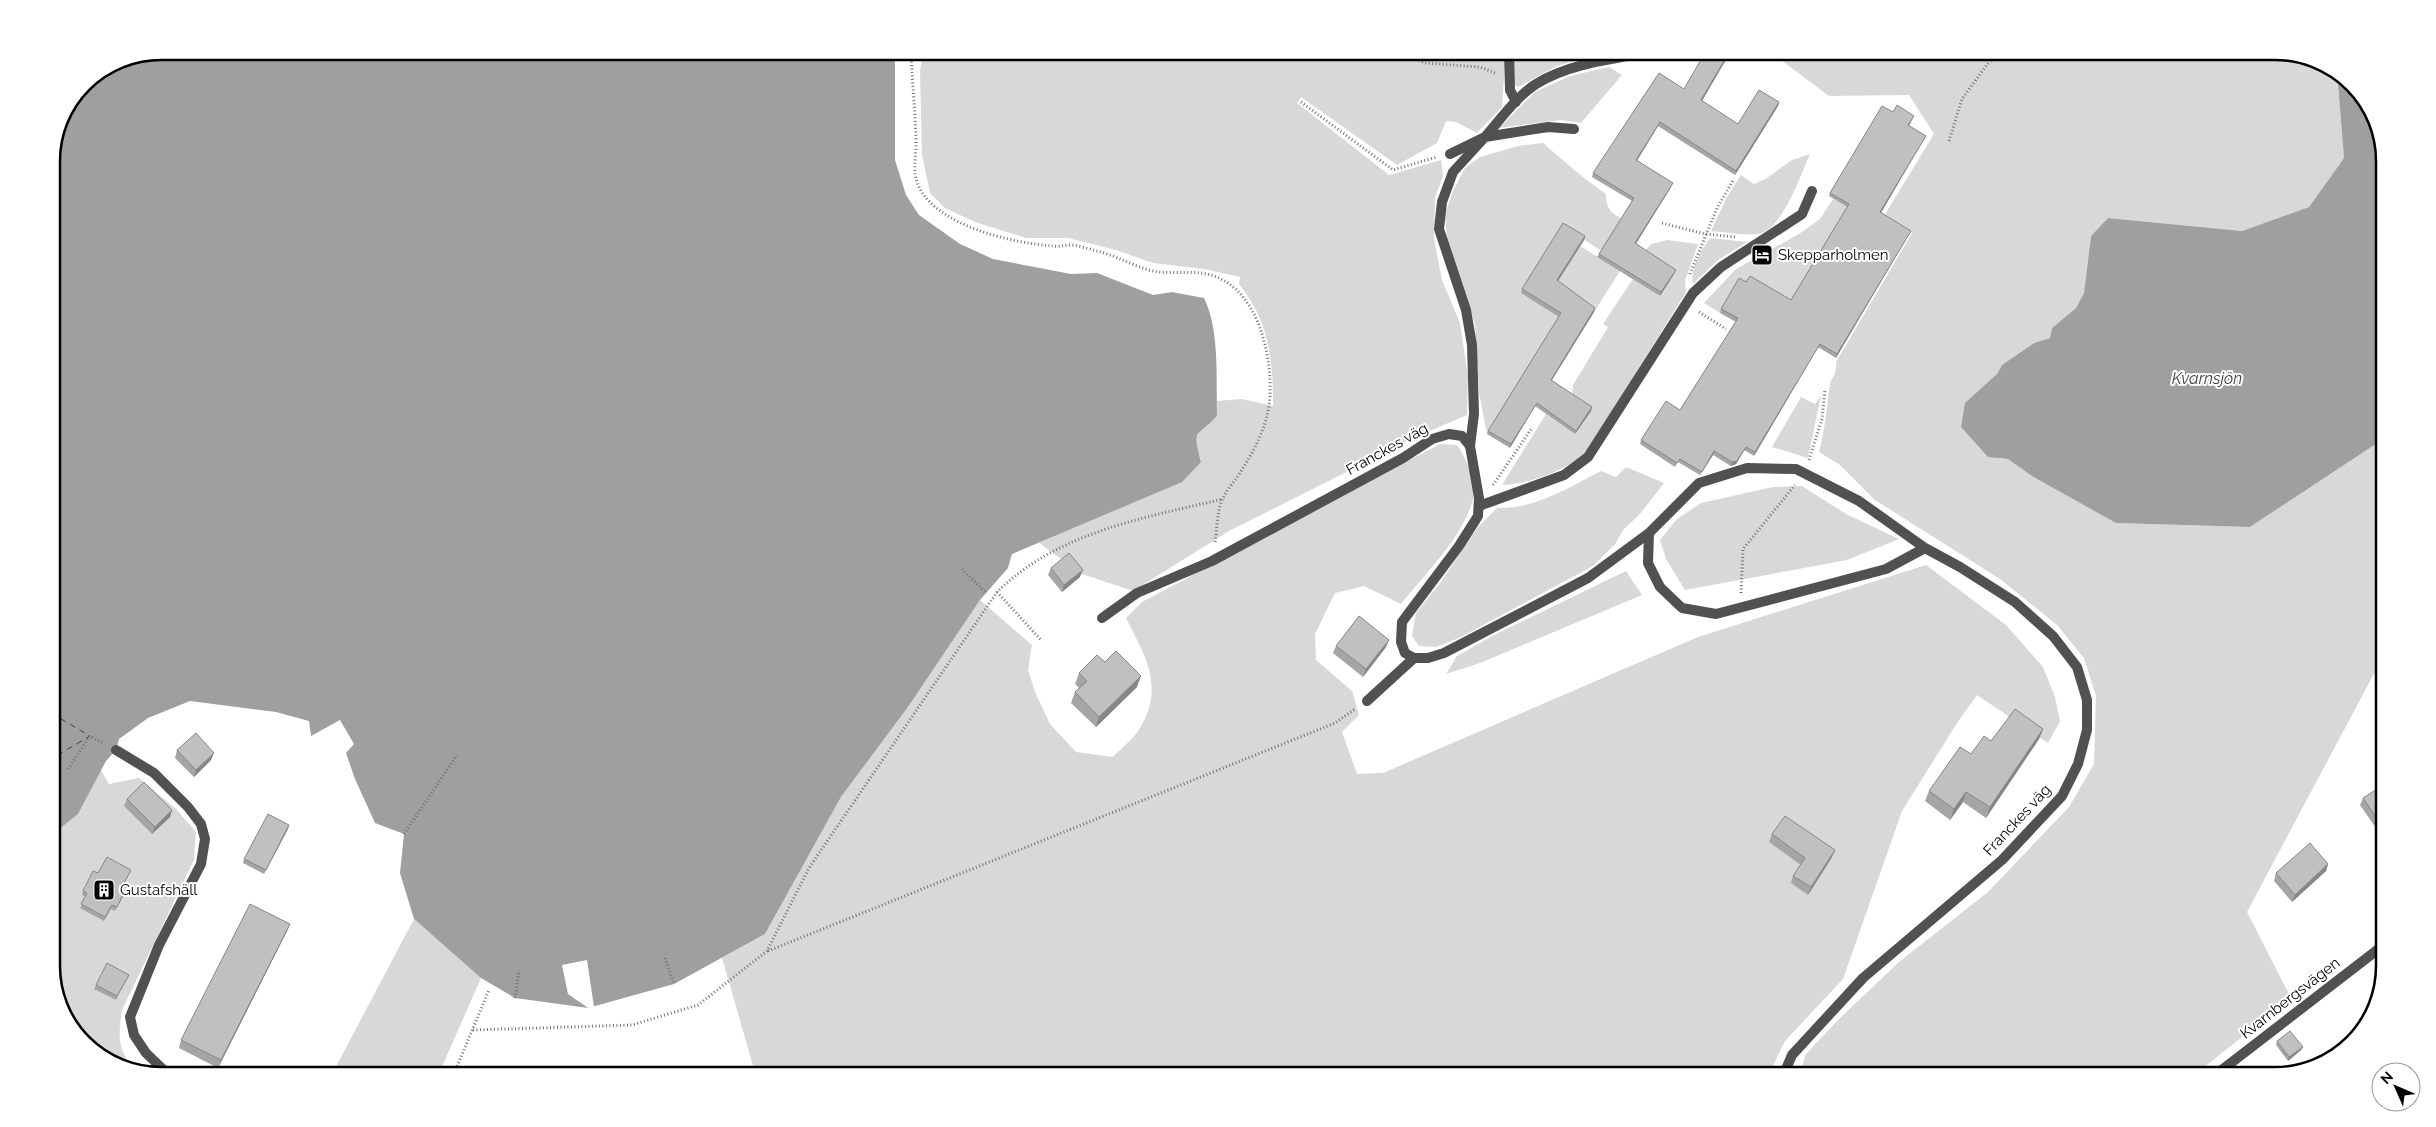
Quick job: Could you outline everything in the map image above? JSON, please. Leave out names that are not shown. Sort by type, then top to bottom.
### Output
[{"type":"street","points":[[1509,60],[1510,90],[1516,102]]},
{"type":"street","points":[[1367,700],[1414,658],[1405,653],[1401,642],[1402,622],[1459,546],[1478,516],[1479,506],[1470,446],[1474,414],[1472,345],[1466,310],[1440,229],[1442,202],[1453,172],[1516,102],[1535,85],[1568,70],[1610,60]]},
{"type":"street","points":[[1450,154],[1485,137],[1548,127],[1574,129]]},
{"type":"street","points":[[1479,506],[1564,475],[1588,457],[1693,293],[1721,267],[1760,239],[1802,214],[1812,191]]},
{"type":"street","name":"Franckes väg","points":[[1102,618],[1153,585],[1212,561],[1394,463],[1432,439],[1449,434],[1462,436],[1470,446]]},
{"type":"street","name":"Franckes väg","points":[[1414,658],[1428,658],[1444,652],[1588,578],[1649,534],[1699,483],[1747,468],[1796,469],[1859,501],[1925,548],[1960,567],[2014,602],[2053,636],[2076,667],[2087,700],[2087,730],[2085,738],[2078,764],[2062,796],[2002,860],[1863,978],[1792,1055],[1787,1067]]},
{"type":"street","points":[[1649,534],[1648,563],[1660,587],[1682,608],[1716,614],[1886,569],[1925,548]]},
{"type":"street","points":[[116,750],[154,773],[181,800],[201,824],[206,840],[200,864],[159,945],[130,1017],[134,1034],[146,1052],[161,1067]]},
{"type":"street","name":"Kvarnbergsvägen","points":[[2226,1067],[2376,951]]},
{"type":"path","points":[[912,60],[916,141],[915,177],[927,200],[938,210],[980,230],[1013,239],[1054,246],[1080,247],[1112,255],[1157,272],[1211,275],[1225,281],[1238,290],[1247,301],[1254,314],[1264,345],[1269,374],[1270,397],[1266,422],[1257,447],[1222,499],[1212,561]]},
{"type":"path","points":[[1419,60],[1425,63],[1480,67],[1509,79]]},
{"type":"path","points":[[1949,141],[1962,99],[1991,60]]},
{"type":"path","points":[[1301,102],[1393,170],[1450,154]]},
{"type":"path","points":[[1693,293],[1688,281],[1717,208],[1734,179]]},
{"type":"path","points":[[1662,224],[1706,234],[1760,239]]},
{"type":"path","points":[[1686,303],[1726,329]]},
{"type":"path","points":[[1741,607],[1740,574],[1743,549],[1804,473],[1816,444],[1826,390]]},
{"type":"path","points":[[1479,506],[1532,428]]},
{"type":"path","points":[[767,951],[809,868],[997,592],[1016,574],[1072,541],[1113,525],[1222,499]]},
{"type":"path","points":[[962,568],[986,593]]},
{"type":"path","points":[[997,592],[1042,641]]},
{"type":"path","points":[[473,1030],[632,1025],[698,1005],[767,951],[1335,723],[1367,700]]},
{"type":"path","points":[[68,769],[90,736],[116,750]]},
{"type":"path","points":[[404,834],[457,755]]},
{"type":"path","points":[[665,958],[674,984]]},
{"type":"path","points":[[515,998],[519,970]]},
{"type":"path","points":[[457,1067],[489,990]]},
{"type":"shaded area","points":[[922,60],[1505,60],[1502,107],[1477,133],[1456,122],[1446,121],[1437,143],[1397,165],[1301,97],[1297,103],[1389,175],[1441,160],[1443,176],[1435,198],[1434,239],[1442,280],[1460,323],[1468,377],[1467,415],[1420,435],[1229,531],[1133,591],[1082,574],[1039,543],[1201,462],[1197,443],[1198,434],[1217,416],[1217,401],[1242,399],[1273,406],[1270,356],[1263,326],[1249,298],[1239,284],[1240,277],[1204,269],[1153,263],[1116,250],[1068,238],[1026,238],[975,222],[945,208],[930,193],[922,155],[920,70]]},
{"type":"shaded area","points":[[1514,60],[1578,60],[1557,66],[1518,87],[1513,84]]},
{"type":"shaded area","points":[[1781,60],[2282,60],[2308,65],[2326,73],[2339,83],[2344,158],[2309,207],[2242,231],[2108,218],[2091,236],[2084,293],[2076,308],[2052,328],[2050,338],[2034,343],[2002,365],[1997,374],[1983,388],[1972,437],[1987,454],[1996,458],[2008,459],[2116,523],[2250,527],[2376,444],[2376,670],[2247,912],[2291,998],[2204,1067],[1802,1067],[1806,1054],[1839,1019],[1899,962],[1988,892],[2069,807],[2094,764],[2096,696],[2084,658],[2057,625],[2000,579],[1875,500],[1840,465],[1819,452],[1830,384],[1835,373],[1836,362],[1912,233],[1884,216],[1934,134],[1909,95],[1829,96]]},
{"type":"shaded area","points":[[1609,67],[1622,75],[1581,123],[1561,120],[1499,128],[1535,92],[1570,76]]},
{"type":"shaded area","points":[[1543,143],[1606,194],[1610,209],[1622,219],[1602,251],[1562,226],[1521,293],[1560,317],[1487,434],[1479,393],[1475,324],[1447,239],[1445,214],[1453,191],[1465,168],[1480,157],[1518,146]]},
{"type":"shaded area","points":[[1810,154],[1783,213],[1767,231],[1758,234],[1740,234],[1711,231],[1727,197],[1741,175],[1754,184],[1767,178],[1792,160]]},
{"type":"shaded area","points":[[1833,199],[1847,207],[1790,304],[1738,282],[1720,313],[1704,303],[1736,269],[1799,234],[1820,219]]},
{"type":"shaded area","points":[[1711,238],[1747,242],[1718,260],[1693,284],[1693,273],[1697,260]]},
{"type":"shaded area","points":[[1667,240],[1698,244],[1685,281],[1686,292],[1585,454],[1546,476],[1502,485],[1546,414],[1575,434],[1590,411],[1572,398],[1573,385],[1608,327],[1603,324],[1633,279],[1660,296],[1674,274],[1643,253],[1651,244]]},
{"type":"shaded area","points":[[1580,246],[1620,271],[1594,312],[1556,284]]},
{"type":"shaded area","points":[[1821,396],[1808,458],[1772,447],[1801,397],[1815,404]]},
{"type":"shaded area","points":[[1440,444],[1457,445],[1468,465],[1474,488],[1472,503],[1467,516],[1451,543],[1401,604],[1364,586],[1335,593],[1315,634],[1316,660],[1352,691],[1359,715],[1342,732],[1357,774],[1383,773],[1698,637],[1926,565],[2006,625],[2043,667],[2055,697],[2060,721],[2048,743],[1977,695],[1957,723],[1902,811],[1843,979],[1785,1041],[1772,1067],[753,1067],[722,958],[765,934],[841,797],[908,707],[980,600],[1032,645],[1028,670],[1035,692],[1050,724],[1076,752],[1113,757],[1131,740],[1140,728],[1151,698],[1150,671],[1140,645],[1126,618],[1142,602]]},
{"type":"shaded area","points":[[1626,467],[1664,483],[1640,514],[1624,529],[1615,544],[1593,566],[1459,638],[1436,647],[1419,646],[1412,636],[1416,613],[1440,583],[1478,527],[1497,508],[1525,505],[1538,501],[1601,471],[1616,477]]},
{"type":"shaded area","points":[[1802,486],[1846,514],[1899,539],[1847,560],[1685,590],[1666,559],[1660,540],[1677,519],[1701,503],[1773,487]]},
{"type":"shaded area","points":[[1626,571],[1642,595],[1480,663],[1446,674],[1457,656],[1494,635]]},
{"type":"shaded area","points":[[101,770],[109,784],[139,778],[176,809],[196,832],[194,860],[122,1010],[120,1043],[130,1062],[110,1054],[89,1038],[70,1011],[62,986],[60,973],[60,829],[78,814]]},
{"type":"shaded area","points":[[414,919],[481,978],[442,1067],[336,1067]]},
{"type":"water","points":[[161,60],[895,60],[895,160],[906,195],[919,215],[960,244],[993,259],[1071,274],[1097,273],[1153,295],[1172,292],[1204,298],[1213,325],[1215,340],[1217,416],[1198,434],[1197,443],[1201,462],[1182,482],[1012,554],[1008,568],[980,600],[908,707],[841,797],[765,934],[674,984],[588,1008],[515,998],[481,978],[414,919],[400,873],[404,834],[375,823],[355,779],[346,753],[354,744],[340,720],[311,736],[309,721],[276,712],[190,701],[148,718],[119,739],[116,750],[106,761],[78,814],[60,829],[60,154],[63,135],[70,116],[81,99],[89,89],[116,70],[141,62]]},
{"type":"water","name":"Kvarnsjön","points":[[2339,83],[2351,94],[2366,116],[2371,128],[2376,154],[2376,444],[2250,527],[2116,523],[2032,476],[2008,459],[1988,457],[1961,427],[1965,403],[1997,374],[2002,365],[2034,343],[2050,338],[2052,328],[2076,308],[2084,293],[2091,236],[2108,218],[2242,231],[2309,207],[2344,158]]},
{"type":"pier","points":[[587,960],[594,1007],[588,1008],[568,994],[562,965]]},
{"type":"building","points":[[1701,60],[1725,60],[1701,100],[1738,124],[1759,90],[1779,102],[1736,171],[1660,122],[1636,160],[1673,183],[1635,243],[1676,270],[1661,292],[1599,254],[1634,198],[1593,173],[1659,73],[1684,89]]},
{"type":"building","points":[[1897,105],[1914,116],[1908,125],[1926,136],[1880,212],[1911,231],[1837,354],[1820,344],[1755,452],[1746,447],[1737,461],[1732,462],[1714,451],[1702,472],[1680,459],[1677,463],[1641,440],[1666,401],[1680,410],[1738,318],[1721,309],[1739,278],[1746,282],[1750,276],[1791,300],[1849,204],[1830,193],[1882,106],[1893,112]]},
{"type":"building","points":[[1563,223],[1585,236],[1557,280],[1595,308],[1551,380],[1592,407],[1576,431],[1537,403],[1511,444],[1488,431],[1561,313],[1522,289]]},
{"type":"building","points":[[1069,553],[1083,570],[1064,585],[1051,568]]},
{"type":"building","points":[[1359,616],[1389,640],[1366,669],[1336,646]]},
{"type":"building","points":[[1116,651],[1141,676],[1099,717],[1075,692],[1087,681],[1079,673],[1097,655],[1105,662]]},
{"type":"building","points":[[2015,709],[2043,729],[1990,807],[1966,792],[1954,809],[1929,791],[1960,747],[1971,754],[1984,736],[1991,741]]},
{"type":"building","points":[[196,733],[214,753],[196,770],[177,750]]},
{"type":"building","points":[[144,782],[172,810],[155,827],[127,799]]},
{"type":"building","points":[[2376,790],[2376,817],[2363,798]]},
{"type":"building","points":[[268,814],[289,825],[266,870],[244,859]]},
{"type":"building","points":[[1785,816],[1835,850],[1811,887],[1793,876],[1805,858],[1772,834]]},
{"type":"building","points":[[2310,843],[2328,864],[2295,895],[2276,873]]},
{"type":"building","name":"Gustafshäll","points":[[107,857],[131,870],[123,885],[127,887],[117,907],[112,905],[105,917],[81,904],[87,893],[83,891],[93,871],[98,873]]},
{"type":"building","points":[[250,904],[290,924],[221,1060],[181,1040]]},
{"type":"building","points":[[107,963],[129,975],[117,996],[96,985]]},
{"type":"building","points":[[2290,1031],[2303,1047],[2289,1057],[2277,1041]]},
{"type":"ferry route","points":[[60,718],[90,736],[60,754]]},
{"type":"place","name":"Skepparholmen","points":[[1762,255]]},
{"type":"place","name":"Gustafshäll","points":[[104,890]]}]
